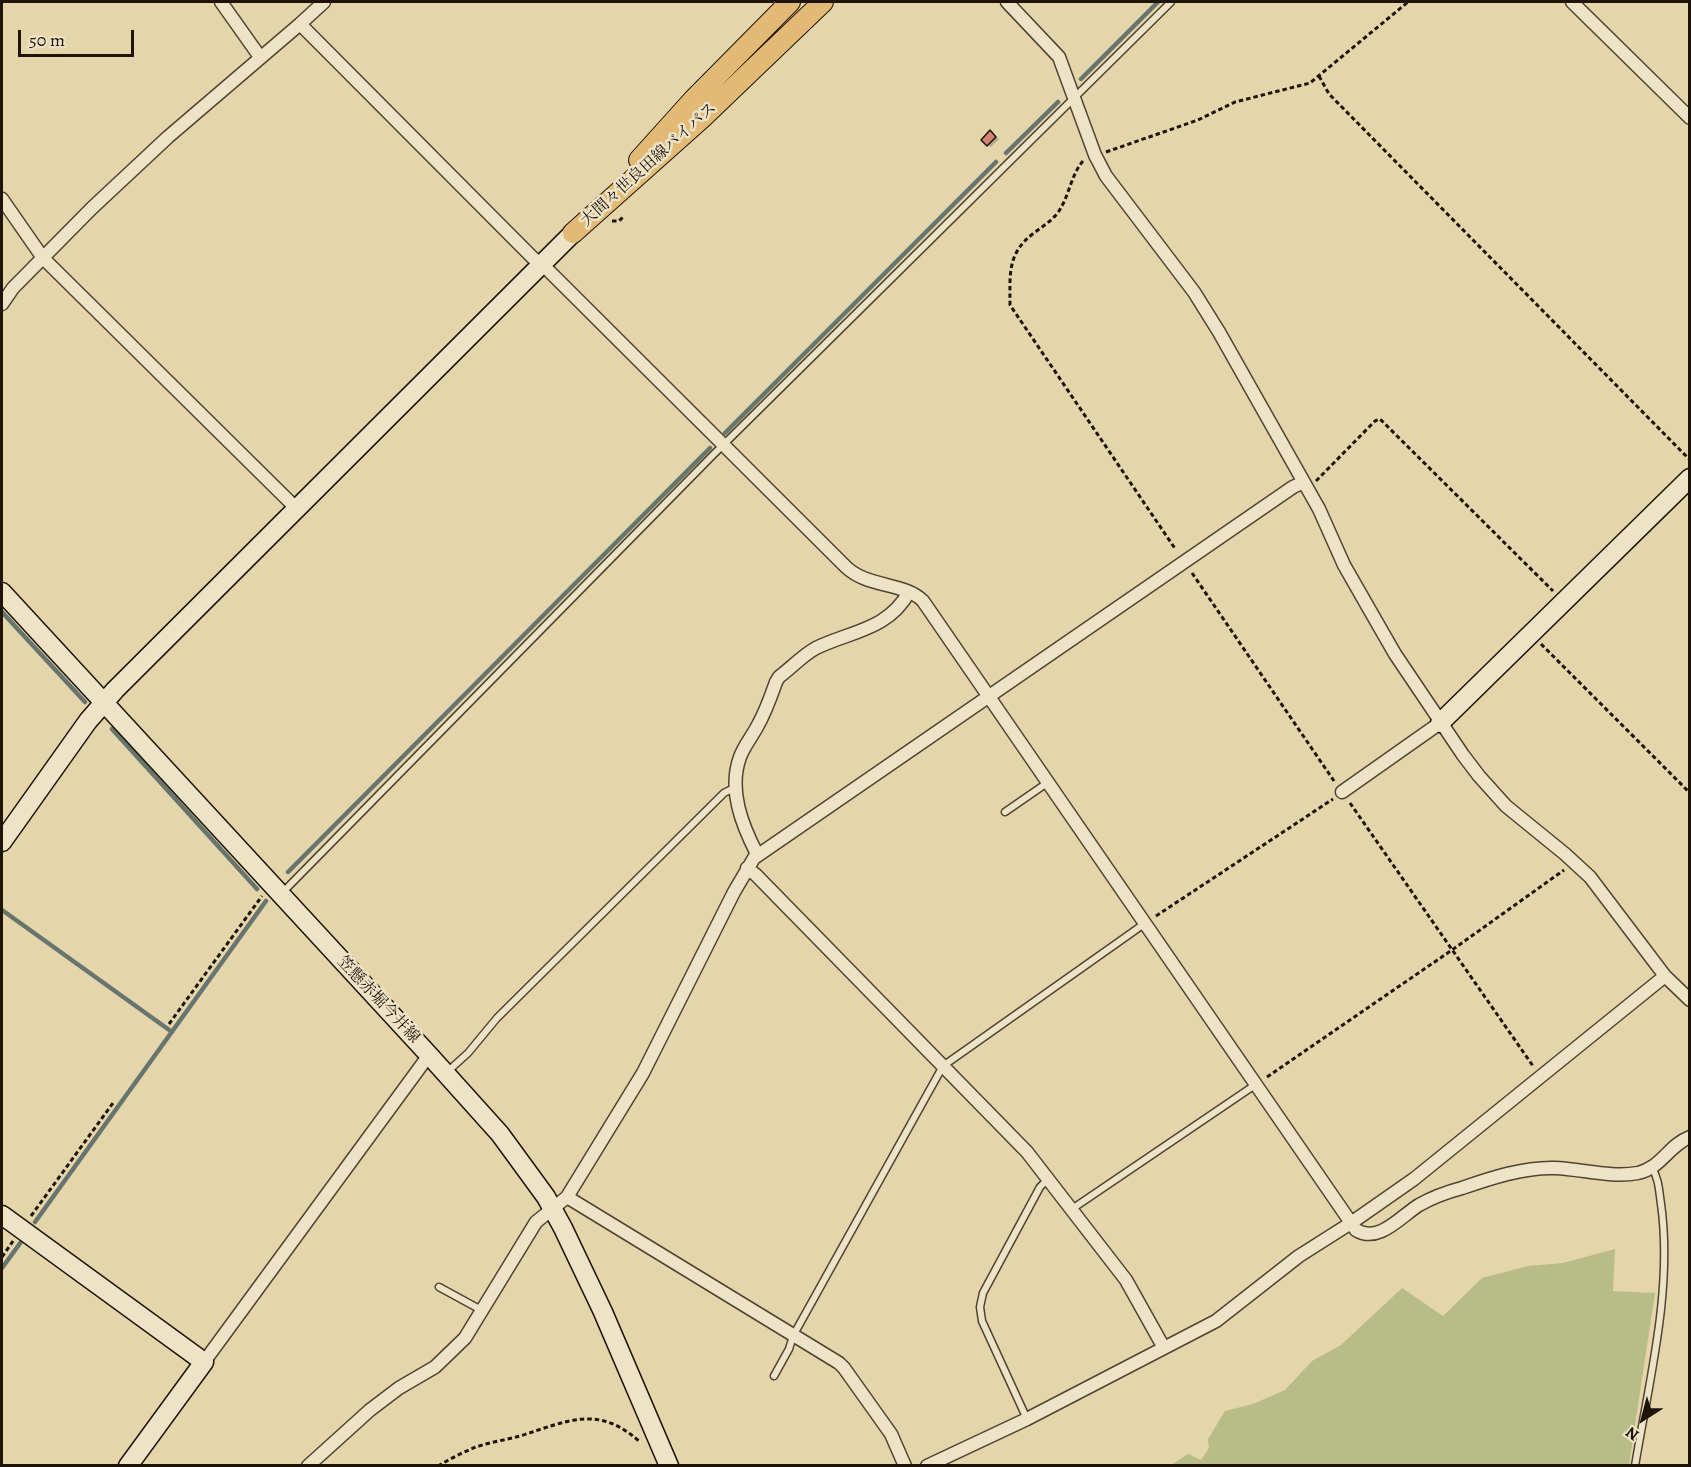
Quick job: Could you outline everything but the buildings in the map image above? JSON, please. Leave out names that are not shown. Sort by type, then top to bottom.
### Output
[{"type":"main road","name":"大間々世良田線バイパス","points":[[573,233],[693,100],[790,2]]},
{"type":"main road","name":"大間々世良田線バイパス","points":[[573,233],[702,118],[823,2]]},
{"type":"street","points":[[221,2],[260,57]]},
{"type":"street","points":[[2,304],[14,288],[92,208],[168,136],[324,2]]},
{"type":"street","points":[[1007,2],[1059,57],[1095,155],[1106,176],[1208,314],[1306,484],[1344,565],[1395,654],[1440,723],[1479,777],[1506,806],[1574,862],[1602,891],[1665,976],[1689,1000]]},
{"type":"street","points":[[1572,2],[1689,118]]},
{"type":"street","points":[[300,24],[851,572],[862,579],[909,592],[923,600],[1255,1085],[1361,1234],[1377,1233],[1418,1206],[1442,1194],[1524,1170],[1554,1168],[1630,1174],[1652,1168],[1689,1137]]},
{"type":"street","points":[[2,199],[43,258],[297,509]]},
{"type":"street","points":[[2,842],[103,703],[573,233]]},
{"type":"street","points":[[1342,792],[1440,723],[1689,478]]},
{"type":"street","points":[[308,1466],[387,1397],[435,1367],[465,1338],[537,1222],[560,1203],[642,1073],[747,868],[757,854],[1293,487],[1306,484]]},
{"type":"street","name":"笠懸赤堀今井線","points":[[2,592],[429,1054],[560,1203],[603,1312],[669,1466]]},
{"type":"street","points":[[757,854],[741,817],[736,787],[740,756],[760,723],[779,677],[814,649],[878,625],[903,603],[909,592]]},
{"type":"street","points":[[747,868],[756,874],[1019,1144],[1126,1280],[1164,1348]]},
{"type":"street","points":[[927,1466],[1027,1419],[1216,1321],[1292,1261],[1414,1179],[1665,976]]},
{"type":"street","points":[[128,1466],[429,1054]]},
{"type":"street","points":[[560,1203],[793,1336],[844,1368],[887,1428],[905,1466]]},
{"type":"street","points":[[2,1215],[204,1362]]},
{"type":"lane","points":[[276,890],[288,885],[961,208],[1171,2]]},
{"type":"lane","points":[[1005,812],[1047,783]]},
{"type":"lane","points":[[446,1074],[557,958],[724,793],[736,787]]},
{"type":"lane","points":[[774,1376],[789,1349],[793,1336],[943,1066],[1144,924]]},
{"type":"lane","points":[[1071,1210],[1255,1085]]},
{"type":"lane","points":[[1635,1466],[1663,1291],[1664,1224],[1658,1181],[1652,1168]]},
{"type":"lane","points":[[1027,1419],[982,1321],[980,1306],[983,1293],[1047,1180]]},
{"type":"lane","points":[[439,1287],[483,1311]]},
{"type":"path","points":[[1408,2],[1310,83],[1235,102],[1198,120],[1084,160],[1078,166],[1056,216],[1022,243],[1015,252],[1010,275],[1010,305],[1342,792],[1541,1077]]},
{"type":"path","points":[[1319,76],[1329,94],[1689,460]]},
{"type":"path","points":[[1306,484],[1319,479],[1375,422],[1380,420],[1395,432],[1564,602]]},
{"type":"path","points":[[1531,634],[1689,794]]},
{"type":"path","points":[[1144,924],[1342,792]]},
{"type":"path","points":[[1255,1085],[1452,950],[1574,862]]},
{"type":"path","points":[[169,1024],[266,890],[276,890]]},
{"type":"path","points":[[2,1257],[112,1103]]},
{"type":"path","points":[[438,1466],[475,1448],[565,1420],[607,1421],[627,1430],[643,1448]]},
{"type":"green space","points":[[1615,1249],[1613,1291],[1655,1293],[1629,1465],[1171,1465],[1188,1454],[1201,1460],[1209,1448],[1208,1439],[1225,1411],[1253,1404],[1285,1390],[1312,1361],[1341,1345],[1402,1288],[1443,1316],[1482,1278],[1528,1266],[1563,1263]]},
{"type":"waterway","points":[[1081,79],[1158,2]]},
{"type":"waterway","points":[[1006,153],[1058,102]]},
{"type":"waterway","points":[[725,433],[996,162]]},
{"type":"waterway","points":[[288,872],[710,448]]},
{"type":"waterway","points":[[2,612],[85,702]]},
{"type":"waterway","points":[[112,729],[257,889]]},
{"type":"waterway","points":[[35,1222],[266,901]]},
{"type":"waterway","points":[[2,910],[172,1032]]},
{"type":"waterway","points":[[2,1268],[21,1242]]}]
